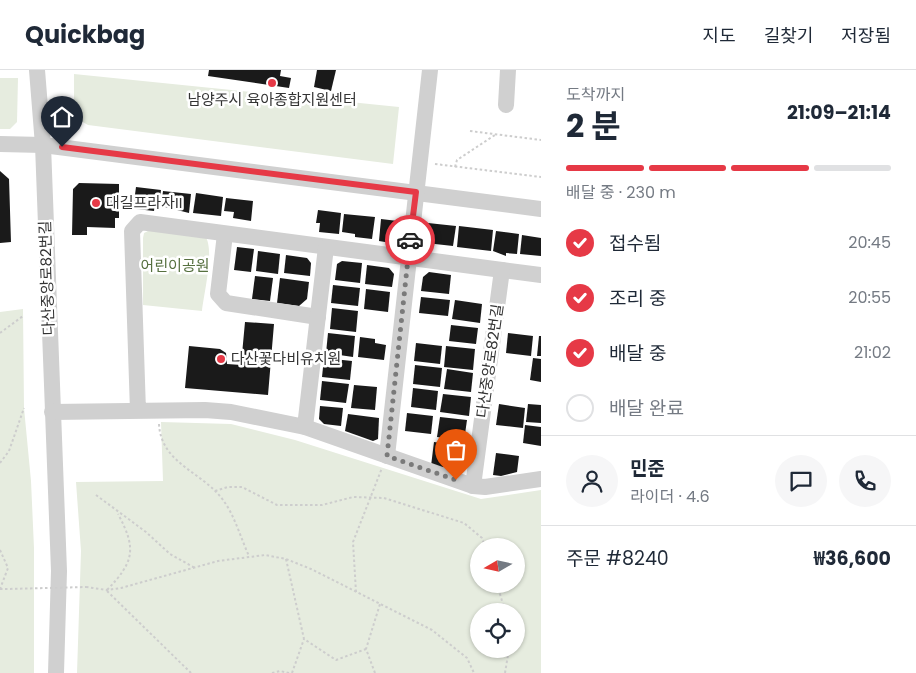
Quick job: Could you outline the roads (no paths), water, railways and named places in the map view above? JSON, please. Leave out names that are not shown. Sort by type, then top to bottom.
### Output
[{"type":"street","name":"다산중앙로82번길","points":[[37,70],[43,145],[59,572],[56,673]]},
{"type":"street","points":[[387,456],[430,70]]},
{"type":"street","points":[[506,105],[508,70]]},
{"type":"street","points":[[0,144],[43,145],[541,209]]},
{"type":"street","points":[[138,411],[132,231],[140,222],[541,275]]},
{"type":"street","points":[[225,234],[218,294],[226,304],[318,318]]},
{"type":"street","points":[[304,427],[326,248]]},
{"type":"street","name":"다산중앙로82번길","points":[[473,486],[502,270]]},
{"type":"street","points":[[52,412],[231,412],[304,427],[473,486],[485,487],[541,478]]},
{"type":"place","name":"남양주시 육아종합지원센터","points":[[272,83]]},
{"type":"place","name":"대길프라자II","points":[[96,203]]},
{"type":"place","name":"다산꽃다비유치원","points":[[221,359]]},
{"type":"park label","name":"어린이공원","points":[[175,266]]}]
